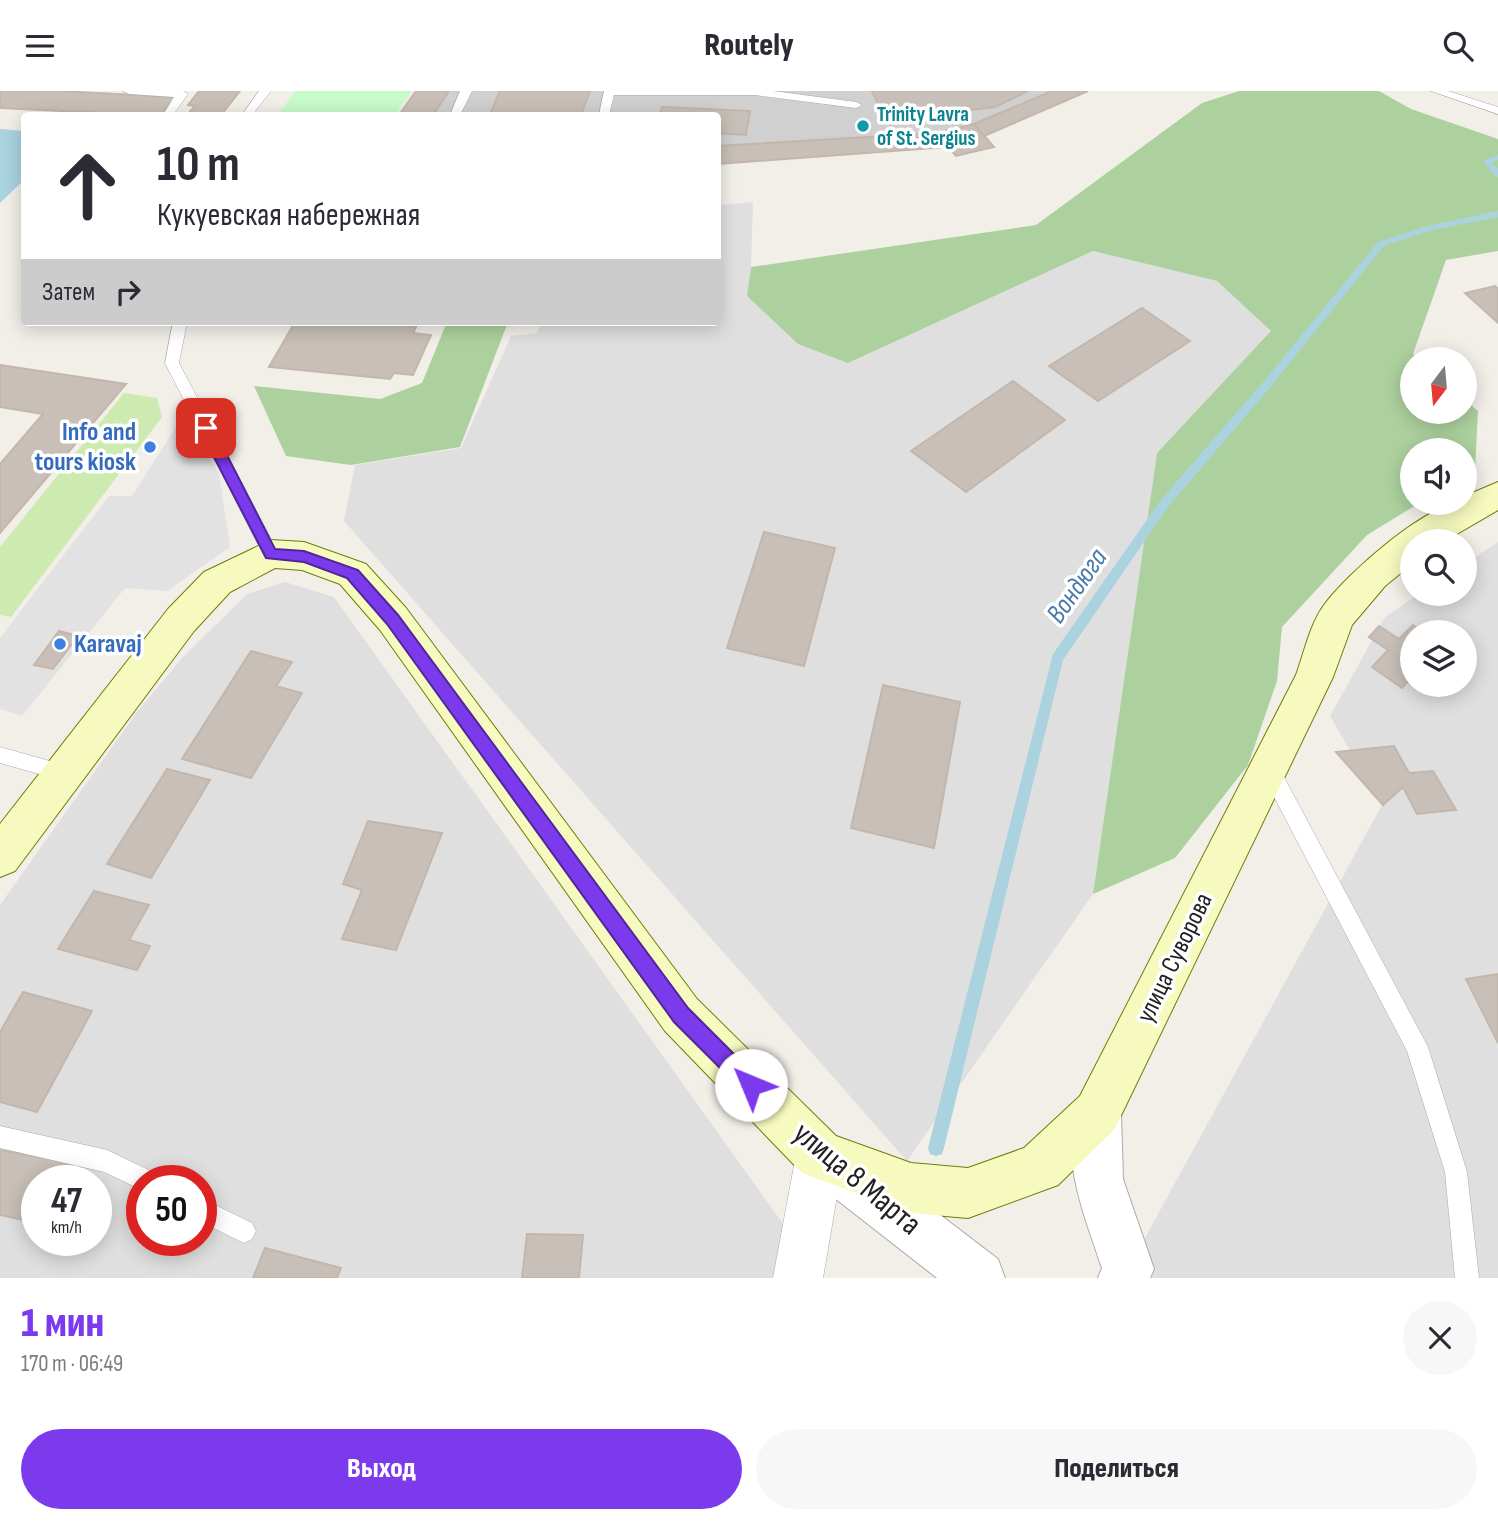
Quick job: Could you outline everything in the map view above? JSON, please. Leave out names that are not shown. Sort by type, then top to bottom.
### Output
[{"type":"main road","points":[[1436,529],[1468,509],[1498,495]]},
{"type":"main road","points":[[0,857],[181,620],[217,582],[271,554]]},
{"type":"main road","name":"улица 8 Марта","points":[[271,554],[304,557],[353,574],[393,619],[681,1015],[820,1155]]},
{"type":"main road","name":"улица Суворова","points":[[820,1155],[911,1188],[968,1193],[1040,1167],[1097,1113],[1314,677],[1336,617],[1372,576],[1400,554]]},
{"type":"street","points":[[1097,1113],[1098,1179],[1128,1269],[1124,1278]]},
{"type":"street","points":[[798,1278],[820,1155]]},
{"type":"street","name":"улица 8 Марта","points":[[820,1155],[979,1278]]},
{"type":"lane","points":[[129,91],[182,94],[170,112]]},
{"type":"lane","points":[[249,112],[265,91]]},
{"type":"lane","points":[[456,112],[466,91]]},
{"type":"lane","points":[[605,112],[610,91],[755,92],[856,105]]},
{"type":"lane","points":[[1437,91],[1498,111]]},
{"type":"lane","points":[[179,326],[172,363],[271,554]]},
{"type":"lane","points":[[0,755],[65,773]]},
{"type":"lane","points":[[1269,768],[1417,1047],[1456,1171],[1467,1278]]},
{"type":"lane","points":[[0,1137],[107,1161],[126,1170]]},
{"type":"lane","points":[[217,1217],[244,1231]]},
{"type":"shaded area","name":"Trinity Lavra of St. Sergius","points":[[416,91],[1088,91],[985,136],[994,147],[956,156],[948,147],[721,164],[721,112],[401,112]]},
{"type":"shaded area","points":[[753,202],[751,267],[747,296],[848,363],[1093,251],[1217,281],[1272,331],[1157,453],[1093,894],[907,1161],[344,521],[355,465],[461,448],[511,336],[537,333],[540,326],[721,326],[721,205]]},
{"type":"shaded area","points":[[181,419],[219,473],[230,547],[167,591],[125,588],[22,716],[0,709],[0,638],[109,496],[132,496]]},
{"type":"shaded area","points":[[1498,542],[1498,1278],[1123,1278],[1382,805],[1330,716],[1385,617],[1401,606],[1477,606],[1477,556]]},
{"type":"shaded area","points":[[285,582],[334,597],[822,1278],[0,1278],[0,905],[137,712],[183,657],[247,594]]},
{"type":"green space","points":[[295,91],[412,91],[397,112],[280,112]]},
{"type":"green space","points":[[1239,91],[1379,91],[1411,109],[1498,139],[1498,251],[1446,260],[1415,347],[1400,347],[1400,424],[1477,424],[1477,410],[1478,411],[1477,438],[1400,438],[1400,515],[1367,535],[1282,627],[1277,681],[1248,765],[1175,858],[1093,894],[1157,453],[1271,331],[1217,281],[1093,251],[848,363],[798,344],[747,296],[751,267],[1036,225],[1202,103]]},
{"type":"green space","points":[[445,326],[506,326],[460,447],[351,465],[286,456],[254,386],[380,399],[422,383]]},
{"type":"green space","points":[[124,393],[157,398],[162,417],[11,617],[0,615],[0,547]]},
{"type":"water","points":[[0,129],[21,131],[21,183],[0,203]]},
{"type":"building","points":[[0,91],[175,97],[163,112],[0,108]]},
{"type":"building","points":[[199,91],[240,91],[223,112],[190,112],[195,106],[188,105]]},
{"type":"building","points":[[416,91],[449,91],[435,112],[401,112]]},
{"type":"building","points":[[500,91],[590,91],[582,112],[491,112]]},
{"type":"building","points":[[872,91],[1028,91],[995,107],[886,120]]},
{"type":"building","points":[[1052,91],[1088,91],[984,136],[974,124]]},
{"type":"building","points":[[662,107],[750,111],[746,135],[721,133],[721,112],[661,112]]},
{"type":"building","points":[[974,124],[994,147],[956,156],[936,133]]},
{"type":"building","points":[[936,133],[948,147],[721,164],[721,146]]},
{"type":"building","points":[[1495,286],[1498,289],[1498,323],[1465,293]]},
{"type":"building","points":[[1142,308],[1190,341],[1098,401],[1049,366]]},
{"type":"building","points":[[293,326],[407,326],[416,327],[413,333],[431,335],[413,375],[394,373],[390,379],[269,367]]},
{"type":"building","points":[[0,365],[126,384],[0,533],[0,464],[43,414],[0,407]]},
{"type":"building","points":[[1013,381],[1065,420],[966,492],[911,451]]},
{"type":"building","points":[[764,532],[835,548],[804,666],[727,648]]},
{"type":"building","points":[[1379,626],[1399,639],[1400,687],[1372,667],[1388,650],[1369,637]]},
{"type":"building","points":[[59,631],[78,636],[53,669],[34,665]]},
{"type":"building","points":[[251,651],[292,662],[276,686],[302,693],[251,778],[182,759]]},
{"type":"building","points":[[883,685],[960,702],[934,848],[851,828]]},
{"type":"building","points":[[1394,746],[1409,773],[1433,771],[1456,810],[1417,814],[1403,787],[1383,805],[1336,752]]},
{"type":"building","points":[[167,769],[210,780],[151,878],[107,864]]},
{"type":"building","points":[[368,821],[442,833],[396,950],[342,939],[362,890],[343,884]]},
{"type":"building","points":[[94,891],[149,905],[129,940],[150,946],[137,970],[58,949]]},
{"type":"building","points":[[1498,974],[1498,1043],[1466,979]]},
{"type":"building","points":[[23,992],[92,1011],[37,1112],[0,1102],[0,1032]]},
{"type":"building","points":[[0,1150],[82,1165],[21,1165],[21,1220],[0,1215]]},
{"type":"building","points":[[527,1234],[583,1235],[579,1278],[522,1278]]},
{"type":"building","points":[[265,1248],[341,1268],[337,1278],[253,1278]]},
{"type":"waterway","name":"Вондюга","points":[[1498,157],[1487,161],[1498,174]]},
{"type":"waterway","name":"Вондюга","points":[[936,1148],[1057,658],[1164,504],[1268,383],[1381,244],[1430,228],[1498,214]]},
{"type":"place","name":"Trinity Lavra of St. Sergius","points":[[863,126]]},
{"type":"place","name":"Info and tours kiosk","points":[[150,447]]},
{"type":"place","name":"Karavaj","points":[[60,644]]},
{"type":"route","points":[[206,428],[271,554],[304,557],[331,564],[353,574],[393,619],[681,1015],[751,1085]]}]
